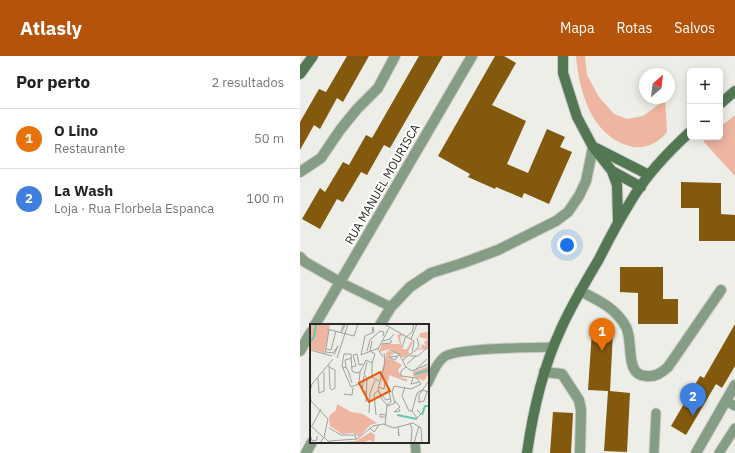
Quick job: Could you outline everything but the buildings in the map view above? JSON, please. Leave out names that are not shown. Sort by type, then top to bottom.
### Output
[{"type":"street","points":[[300,172],[321,158],[340,130],[357,109],[378,88],[395,56]]},
{"type":"street","name":"RUA MANUEL MOURISCA","points":[[316,324],[472,56]]},
{"type":"street","points":[[563,56],[563,73],[577,117],[593,147],[612,171],[617,185],[618,223]]},
{"type":"street","points":[[300,74],[310,58]]},
{"type":"street","points":[[723,101],[735,90]]},
{"type":"street","points":[[527,453],[535,405],[544,372],[560,330],[631,199],[674,147],[687,135]]},
{"type":"street","points":[[593,147],[650,175]]},
{"type":"street","points":[[381,324],[391,307],[410,288],[431,273],[498,250],[556,221],[568,212],[579,196],[586,181],[593,147]]},
{"type":"street","points":[[612,171],[640,187]]},
{"type":"street","points":[[300,257],[305,262],[340,282]]},
{"type":"street","points":[[580,292],[610,308],[626,327],[630,338],[632,368],[637,374],[653,376],[660,374],[668,367],[721,290]]},
{"type":"street","points":[[300,351],[310,334]]},
{"type":"street","points":[[544,372],[562,374],[579,400],[582,410],[580,453]]},
{"type":"street","points":[[696,453],[730,404],[735,385]]},
{"type":"street","points":[[306,453],[311,443]]},
{"type":"lane","points":[[340,282],[391,307]]},
{"type":"lane","points":[[429,381],[439,361],[444,356],[452,353],[488,349],[553,347]]},
{"type":"lane","points":[[654,453],[656,413]]},
{"type":"lane","points":[[719,453],[735,428]]},
{"type":"lane","points":[[415,443],[416,453]]},
{"type":"shaded area","points":[[576,56],[585,56],[587,75],[599,97],[614,114],[627,119],[643,116],[660,104],[665,104],[667,132],[655,143],[640,147],[629,146],[616,140],[605,132],[596,122],[589,110],[580,83]]},
{"type":"shaded area","points":[[735,115],[735,176],[703,141],[723,140],[723,125]]},
{"type":"place","name":"O Lino","points":[[602,351]]},
{"type":"place","name":"La Wash","points":[[693,416]]}]
